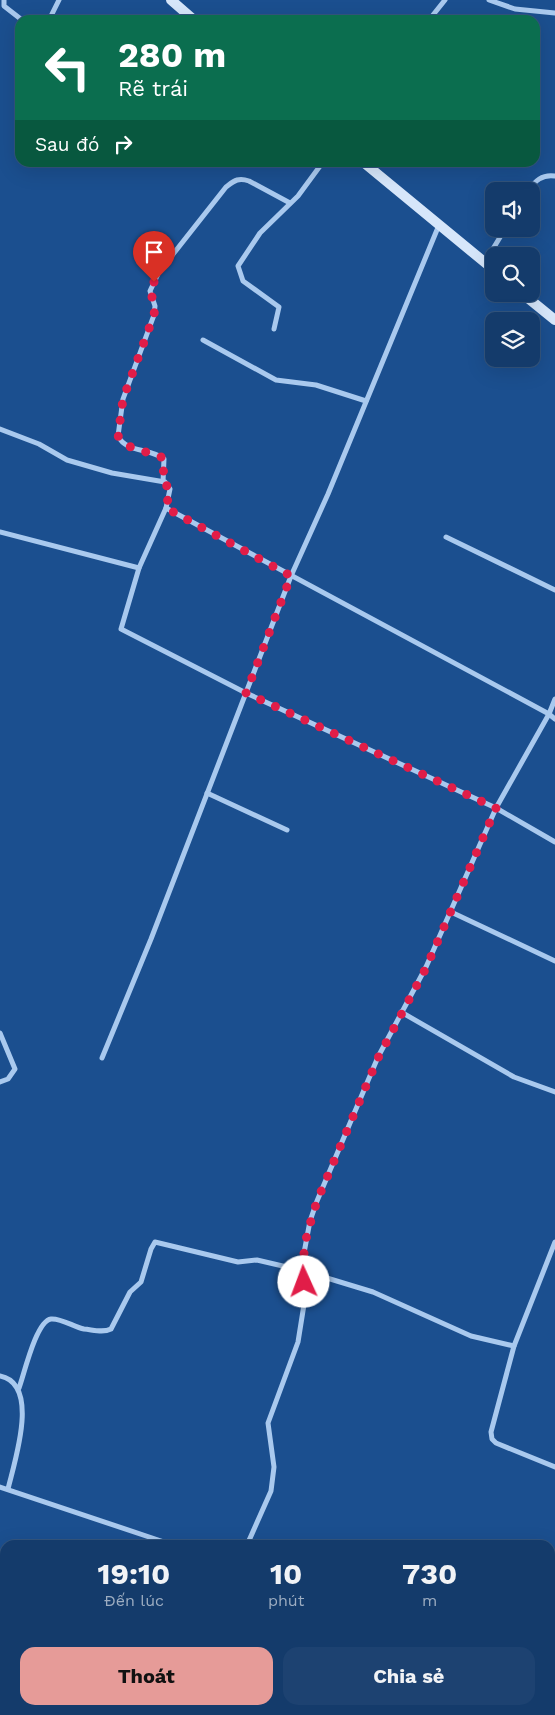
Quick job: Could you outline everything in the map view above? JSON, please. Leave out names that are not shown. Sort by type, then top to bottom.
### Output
[{"type":"main road","points":[[171,0],[188,15]]},
{"type":"main road","points":[[369,167],[484,262]]},
{"type":"main road","points":[[533,302],[555,320]]},
{"type":"street","points":[[4,0],[4,6],[16,15]]},
{"type":"street","points":[[52,15],[59,0]]},
{"type":"street","points":[[433,15],[445,0]]},
{"type":"street","points":[[489,0],[515,9],[555,13]]},
{"type":"street","points":[[274,329],[279,307],[243,281],[238,266],[260,233],[308,186],[320,167]]},
{"type":"street","points":[[537,182],[543,176],[555,176]]},
{"type":"street","points":[[163,482],[164,458],[128,446],[118,436],[123,399],[154,315],[155,306],[150,291],[159,272],[226,188],[234,181],[243,179],[249,181],[290,203]]},
{"type":"street","points":[[102,1058],[152,939],[291,576],[366,402],[439,225]]},
{"type":"street","points":[[484,262],[500,237]]},
{"type":"street","points":[[203,340],[276,380],[316,385],[366,402]]},
{"type":"street","points":[[0,429],[39,444],[67,460],[112,473],[163,482],[170,489],[166,508],[139,568],[121,630],[246,693],[496,808],[555,842]]},
{"type":"street","points":[[166,508],[549,714],[555,719]]},
{"type":"street","points":[[0,532],[139,568]]},
{"type":"street","points":[[446,537],[555,590]]},
{"type":"street","points":[[249,1540],[271,1491],[274,1467],[268,1422],[298,1342],[306,1292],[304,1271],[307,1234],[317,1201],[340,1151],[353,1112],[401,1012],[426,968],[496,808],[549,714],[555,699]]},
{"type":"street","points":[[207,793],[287,830]]},
{"type":"street","points":[[451,912],[555,962]]},
{"type":"street","points":[[401,1012],[514,1077],[555,1092]]},
{"type":"street","points":[[0,1033],[15,1069],[8,1079],[0,1082]]},
{"type":"street","points":[[8,1489],[23,1414],[19,1388],[36,1336],[44,1322],[52,1319],[80,1328],[106,1332],[111,1329],[130,1292],[141,1282],[151,1248],[155,1242],[238,1262],[257,1260],[304,1271],[373,1292],[471,1336],[514,1346]]},
{"type":"street","points":[[555,1243],[514,1346],[491,1436],[496,1443],[555,1467]]},
{"type":"street","points":[[0,1376],[10,1380],[19,1388]]},
{"type":"street","points":[[0,1487],[158,1540]]},
{"type":"route","points":[[154,282],[150,296],[155,306],[154,315],[123,399],[118,424],[118,436],[121,442],[128,446],[164,458],[163,482],[170,489],[166,508],[291,576],[246,693],[496,808],[426,968],[378,1058],[353,1112],[340,1151],[327,1176],[307,1234],[304,1253],[304,1282]]}]
